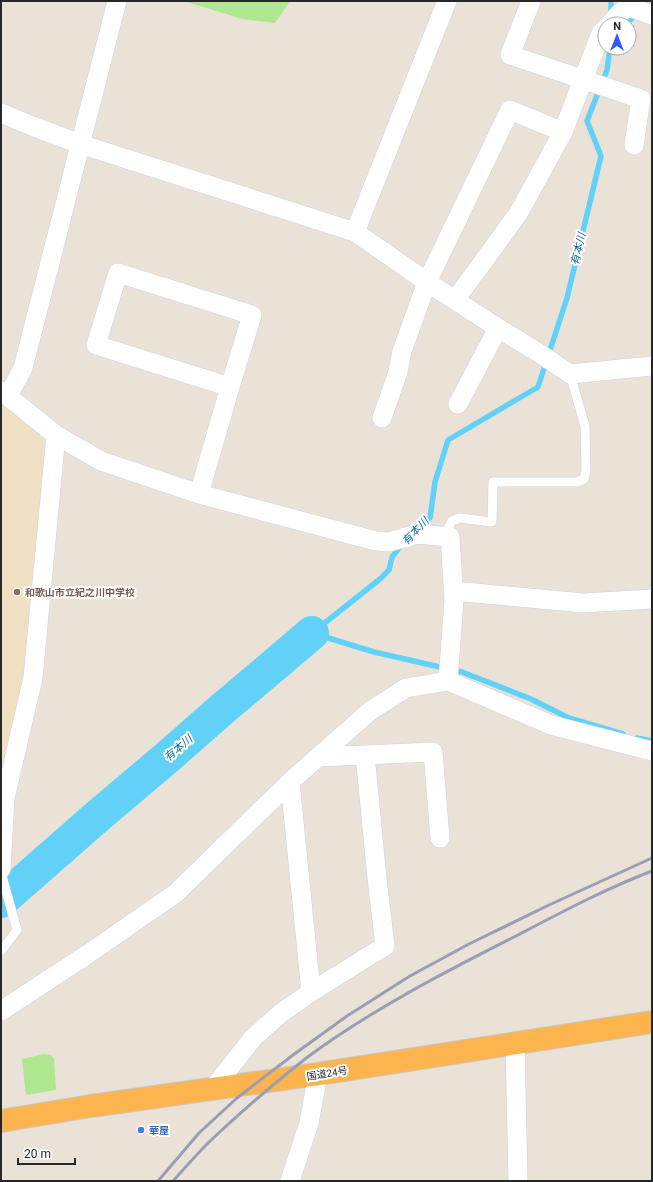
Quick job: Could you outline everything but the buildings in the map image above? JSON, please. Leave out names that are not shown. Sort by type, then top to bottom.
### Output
[{"type":"highway","name":"国道24号","points":[[1,1121],[91,1106],[212,1090],[652,1022]]},
{"type":"street","points":[[116,1],[23,368],[5,394],[56,435],[102,460],[199,494],[376,541],[389,542],[417,534],[450,537],[454,600],[448,680]]},
{"type":"street","points":[[355,232],[447,1]]},
{"type":"street","points":[[531,1],[510,55],[647,100],[634,145]]},
{"type":"street","points":[[455,300],[518,214],[563,132],[595,83],[626,15]]},
{"type":"street","points":[[382,418],[398,372],[402,350],[427,282],[510,110],[563,132]]},
{"type":"street","points":[[1,113],[80,144],[355,232],[427,282],[555,363],[652,366]]},
{"type":"street","points":[[199,494],[252,315],[118,273],[96,345],[230,387]]},
{"type":"street","points":[[458,404],[498,328]]},
{"type":"street","points":[[1,869],[6,798],[33,678],[56,435]]},
{"type":"street","points":[[453,591],[584,603],[652,599]]},
{"type":"street","points":[[1,1011],[88,954],[176,893],[290,782],[318,757],[370,711],[406,688],[448,680],[551,725],[652,751]]},
{"type":"street","points":[[318,757],[432,752],[440,838]]},
{"type":"street","points":[[212,1090],[254,1038],[281,1013],[311,992],[385,946],[365,755]]},
{"type":"street","points":[[290,782],[311,992]]},
{"type":"street","points":[[515,1043],[518,1181]]},
{"type":"street","points":[[290,1181],[309,1123],[318,1074]]},
{"type":"lane","points":[[450,537],[449,526],[452,521],[459,518],[492,522],[493,482],[577,482],[584,479],[586,471],[585,426],[555,363]]},
{"type":"lane","points":[[1,873],[17,930],[1,951]]},
{"type":"shaded area","name":"和歌山市立紀之川中学校","points":[[1,397],[30,419],[40,435],[45,456],[33,566],[31,617],[25,689],[2,770],[1,769]]},
{"type":"green space","points":[[184,1],[290,1],[275,23],[242,19]]},
{"type":"green space","points":[[44,1054],[51,1055],[54,1058],[56,1090],[26,1095],[22,1059]]},
{"type":"waterway","points":[[611,1],[611,15]]},
{"type":"waterway","points":[[635,16],[638,13]]},
{"type":"waterway","name":"有本川","points":[[417,529],[430,518],[435,482],[448,440],[538,387],[567,298],[601,156],[587,121],[607,70],[609,56]]},
{"type":"waterway","name":"有本川","points":[[312,633],[380,579],[389,570],[392,557],[402,544]]},
{"type":"waterway","points":[[312,633],[374,652],[462,672],[531,699],[569,718],[623,734]]},
{"type":"waterway","name":"有本川","points":[[1,901],[312,633]]},
{"type":"waterway","points":[[637,738],[652,741]]},
{"type":"railway","points":[[158,1181],[199,1133],[237,1098],[347,1016],[410,976],[469,944],[549,905],[652,858]]},
{"type":"railway","points":[[173,1181],[208,1143],[270,1087],[309,1056],[358,1022],[436,977],[600,893],[652,871]]},
{"type":"place","name":"和歌山市立紀之川中学校","points":[[17,592]]},
{"type":"place","name":"華屋","points":[[141,1130]]}]
